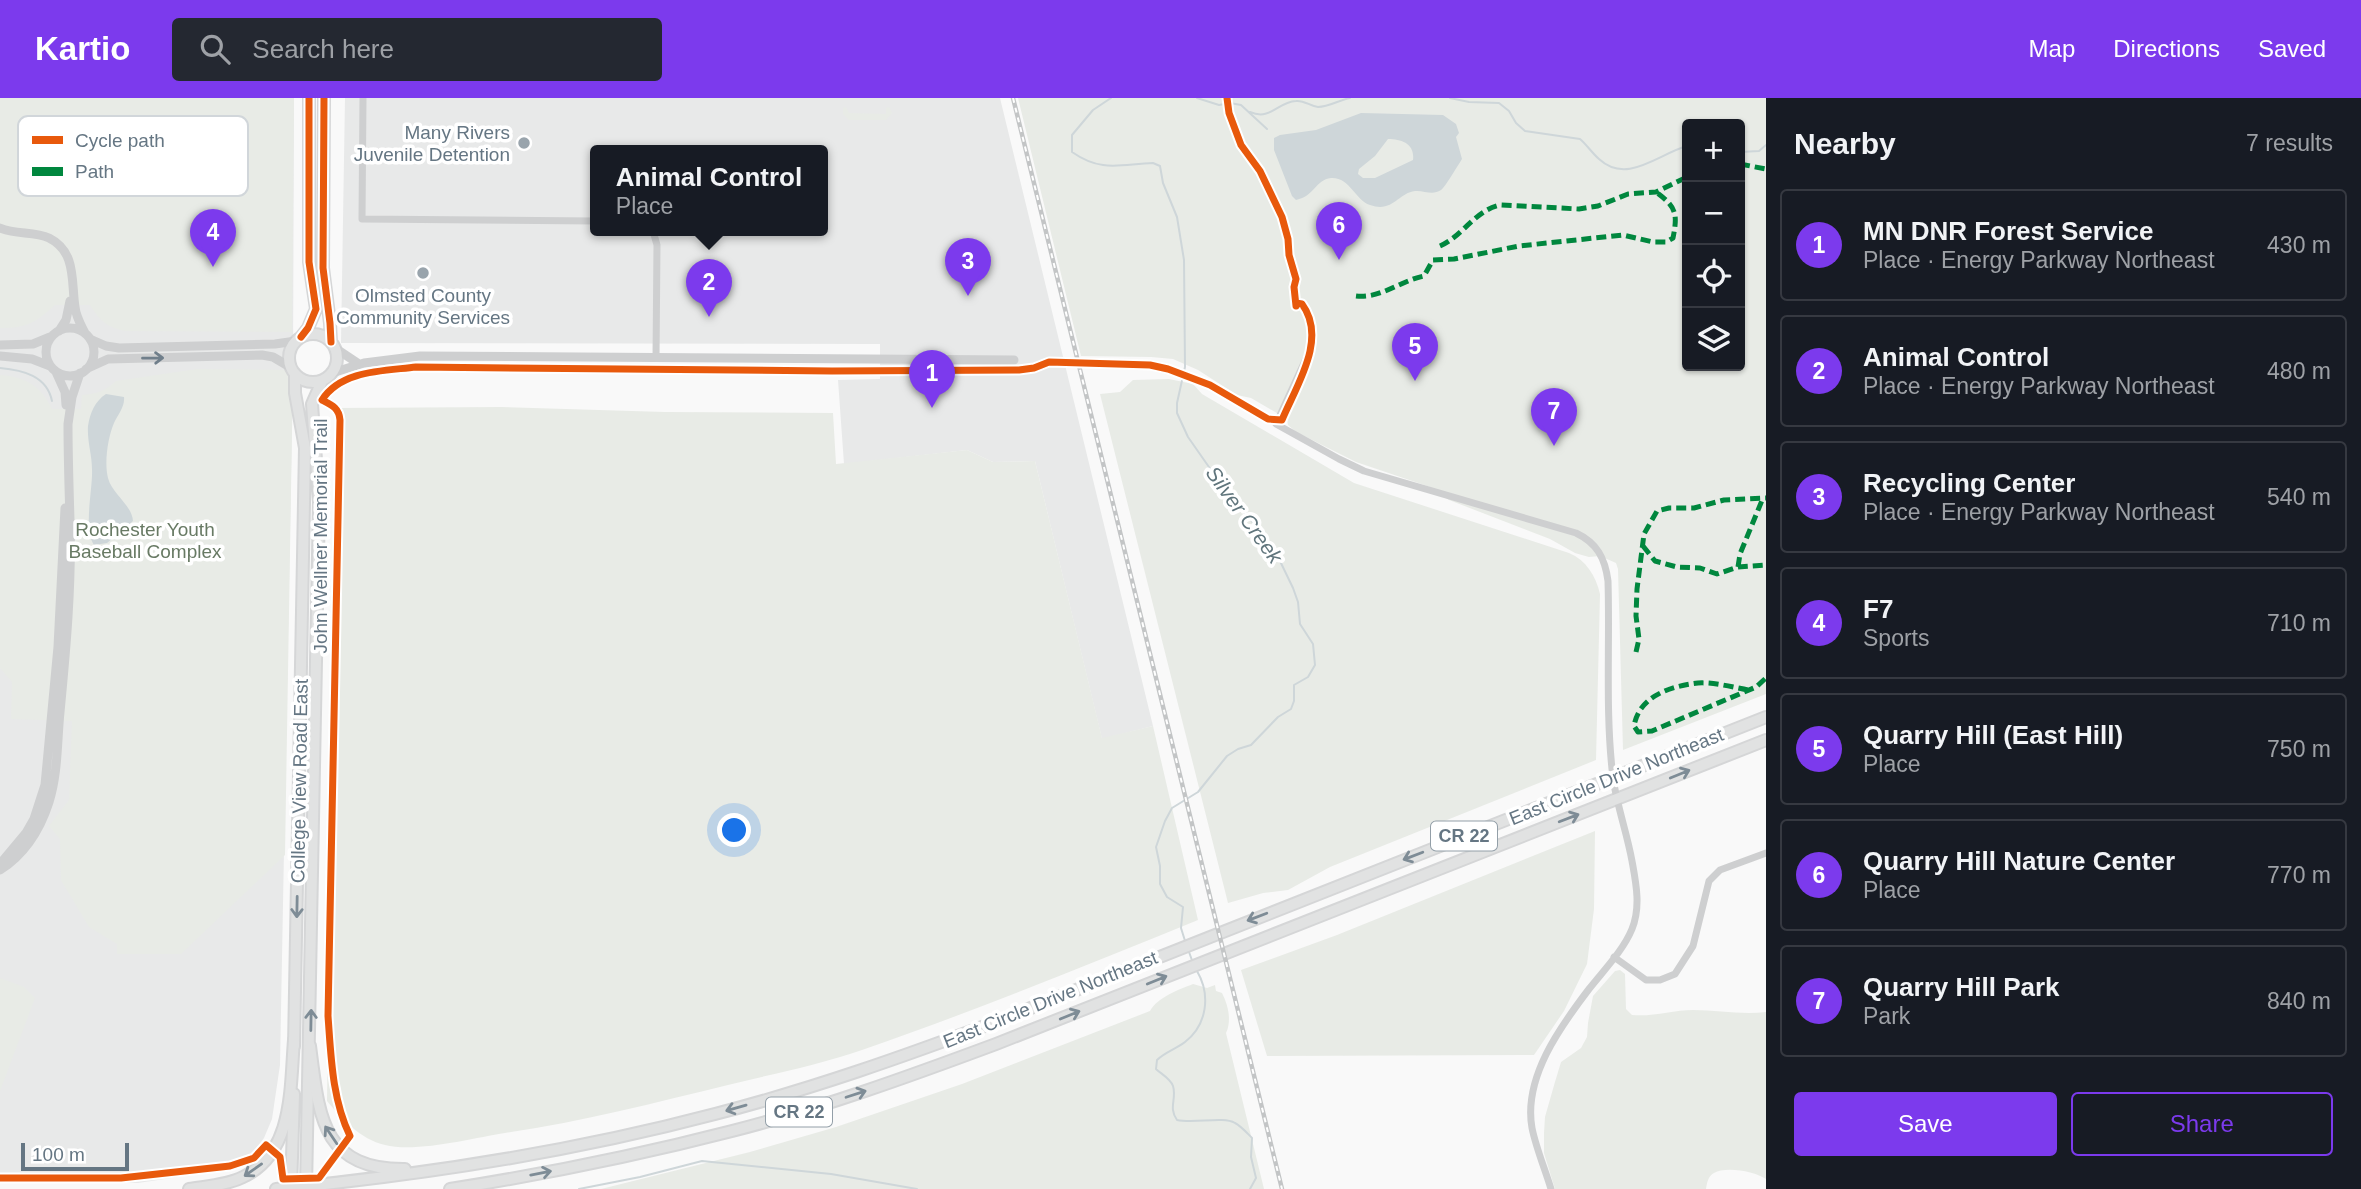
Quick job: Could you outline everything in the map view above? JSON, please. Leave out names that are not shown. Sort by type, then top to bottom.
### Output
[{"type":"main road","points":[[309,98],[309,262],[316,309],[308,328],[289,353],[292,371],[307,382],[327,377],[337,357],[323,268],[324,98]]},
{"type":"main road","points":[[299,339],[317,334],[333,345]]},
{"type":"main road","name":"College View Road East","points":[[291,1188],[304,447],[292,371]]},
{"type":"main road","name":"College View Road East","points":[[306,1188],[319,502],[312,404],[327,377]]},
{"type":"main road","name":"East Circle Drive Northeast","points":[[306,1188],[460,1167],[579,1145],[671,1125],[811,1087],[951,1039],[1766,717]]},
{"type":"main road","name":"East Circle Drive Northeast","points":[[450,1189],[637,1154],[822,1105],[996,1044],[1766,740]]},
{"type":"main road","points":[[190,1189],[239,1179],[261,1165],[274,1150],[286,1121],[294,1040]]},
{"type":"main road","points":[[310,1046],[321,1117],[331,1138],[346,1153],[362,1162],[383,1168],[460,1167]]},
{"type":"main road","name":"CR 22","points":[[276,1189],[306,1188]]},
{"type":"street","points":[[363,98],[362,219],[590,221]]},
{"type":"street","points":[[0,228],[39,235],[58,244],[71,264],[75,309],[93,354],[72,397],[68,424]]},
{"type":"street","points":[[654,236],[657,245],[656,358]]},
{"type":"street","points":[[0,870],[27,847],[37,832],[52,792],[66,647],[70,520],[65,392],[46,353],[47,344],[69,310],[73,278]]},
{"type":"street","points":[[0,345],[33,344],[73,328],[106,346],[119,348],[275,344],[299,339]]},
{"type":"street","points":[[1310,338],[1310,350],[1276,424],[1364,471],[1584,537],[1597,549],[1605,564],[1608,581],[1609,726],[1613,778],[1628,840],[1638,900],[1632,929],[1566,1021],[1539,1068],[1530,1104],[1532,1128],[1551,1189]]},
{"type":"street","points":[[333,345],[359,364]]},
{"type":"street","points":[[0,356],[32,359],[66,375],[83,371],[108,359],[262,355],[273,357],[292,371]]},
{"type":"street","points":[[327,377],[359,364],[420,356],[1014,360]]},
{"type":"street","points":[[0,864],[34,819],[45,785],[58,646],[63,524],[68,489]]},
{"type":"street","points":[[1614,957],[1646,980],[1660,980],[1675,974],[1693,946],[1709,881],[1720,870],[1766,853]]},
{"type":"shaded area","points":[[0,98],[294,98],[293,370],[280,1065],[272,1119],[264,1138],[255,1150],[244,1159],[219,1169],[138,1183],[0,1180]]},
{"type":"shaded area","points":[[345,98],[1000,98],[1153,726],[1102,739],[1035,461],[993,462],[967,450],[844,464],[838,380],[880,379],[880,344],[341,343]]},
{"type":"shaded area","points":[[1361,113],[1443,115],[1456,124],[1459,133],[1456,137],[1462,159],[1441,190],[1434,193],[1409,193],[1390,205],[1370,205],[1360,199],[1343,181],[1331,178],[1296,200],[1274,150],[1274,138],[1316,130]],"holes":[[[1388,139],[1410,146],[1413,160],[1375,178],[1363,178],[1358,174],[1359,169],[1375,156]]]},
{"type":"shaded area","points":[[106,394],[124,397],[110,435],[107,472],[110,484],[129,510],[133,521],[107,543],[94,545],[89,529],[92,469],[88,426],[94,408]]},
{"type":"green space","points":[[0,98],[294,98],[292,332],[126,331],[105,323],[90,305],[55,305],[30,323],[0,328]]},
{"type":"green space","points":[[1018,98],[1766,98],[1766,694],[1623,750],[1616,563],[1600,556],[1589,557],[1575,553],[1550,539],[1449,500],[1430,487],[1356,462],[1296,432],[1288,425],[1287,419],[1251,398],[1237,395],[1198,370],[1173,359],[1081,356]]},
{"type":"green space","points":[[846,107],[849,113],[886,114],[886,108],[889,107],[892,113],[886,120],[849,120],[843,114],[843,108]]},
{"type":"green space","name":"Rochester Youth Baseball Complex","points":[[197,369],[293,370],[285,855],[181,954],[117,954],[117,944],[89,927],[61,880],[60,839],[49,826],[69,800],[72,721],[11,719],[12,682],[0,668],[0,375],[32,384],[43,394],[52,409],[81,409],[82,395],[100,391],[116,381]]},
{"type":"green space","points":[[1169,379],[1193,384],[1202,394],[1354,483],[1569,553],[1585,564],[1596,581],[1600,594],[1596,760],[1330,867],[1288,890],[1263,893],[1228,903],[1100,394],[1120,392],[1133,380]]},
{"type":"green space","points":[[502,407],[833,413],[836,464],[967,450],[993,462],[1035,461],[1102,738],[1153,726],[1198,920],[947,1020],[812,1065],[589,1118],[445,1144],[398,1147],[376,1142],[360,1133],[327,1101],[337,408]]},
{"type":"green space","points":[[1595,831],[1594,909],[1587,964],[1564,1011],[1534,1055],[1267,1056],[1241,970],[1337,935]]},
{"type":"green space","points":[[1620,970],[1625,974],[1626,1009],[1632,1015],[1693,1010],[1766,1012],[1766,1179],[1748,1172],[1725,1170],[1712,1174],[1706,1189],[1555,1189],[1544,1153],[1544,1133],[1545,1117],[1555,1082],[1561,1062],[1581,1048],[1587,1037],[1593,996],[1615,971]]},
{"type":"green space","points":[[0,978],[24,987],[35,998],[0,1091]]},
{"type":"green space","points":[[1193,984],[1207,988],[1215,985],[1216,991],[1222,993],[1226,1002],[1229,1018],[1226,1033],[1264,1189],[601,1189],[750,1152],[836,1127],[962,1084],[1150,1011],[1163,998]]},
{"type":"waterway","name":"Silver Creek","points":[[1111,98],[1093,110],[1072,135],[1072,152],[1102,165],[1153,163],[1160,166],[1163,183],[1177,217],[1184,260],[1185,367],[1177,413],[1188,437],[1225,490],[1227,498],[1248,516],[1279,559],[1298,602],[1300,624],[1313,644],[1315,665],[1308,677],[1294,685],[1291,709],[1278,717],[1251,745],[1227,756],[1198,792],[1172,808],[1165,821],[1156,847],[1160,884],[1167,897],[1183,907],[1181,928],[1186,944]]},
{"type":"waterway","points":[[1197,98],[1219,105],[1241,105],[1267,129]]},
{"type":"waterway","points":[[1250,112],[1269,113],[1284,104],[1296,101],[1322,107],[1350,98]]},
{"type":"waterway","points":[[1450,98],[1499,103],[1525,131],[1580,139],[1599,159],[1620,169],[1643,165],[1682,148]]},
{"type":"waterway","points":[[1745,152],[1759,151],[1766,145]]},
{"type":"waterway","points":[[0,368],[33,376],[45,386],[52,401]]},
{"type":"waterway","name":"Silver Creek","points":[[1189,952],[1193,963]]},
{"type":"waterway","name":"Silver Creek","points":[[1197,971],[1204,990],[1202,1018],[1185,1042],[1157,1060],[1156,1069],[1168,1078],[1173,1086],[1173,1111],[1177,1120],[1230,1121],[1252,1138],[1251,1157],[1256,1178],[1250,1189]]},
{"type":"waterway","points":[[579,1189],[702,1161],[831,1174],[917,1189]]},
{"type":"railway","points":[[1013,98],[1282,1189]]},
{"type":"marked path","points":[[1745,165],[1766,169]]},
{"type":"marked path","points":[[1440,246],[1483,213],[1500,205],[1579,209],[1598,206],[1628,194],[1656,192],[1682,179]]},
{"type":"marked path","points":[[1356,296],[1373,295],[1424,276],[1433,260],[1454,259],[1519,246],[1623,235],[1666,242],[1673,238],[1675,216],[1668,202],[1656,192]]},
{"type":"marked path","points":[[1738,567],[1740,554],[1763,498]]},
{"type":"marked path","points":[[1636,652],[1639,639],[1637,589],[1644,534],[1657,511],[1694,508],[1724,500],[1766,498]]},
{"type":"marked path","points":[[1643,546],[1655,561],[1677,567],[1700,568],[1717,574],[1738,567],[1766,565]]},
{"type":"marked path","points":[[1748,690],[1704,683],[1667,690],[1642,707],[1634,726],[1638,732],[1652,731],[1756,687],[1766,678]]},
{"type":"cycle path","points":[[301,337],[316,309],[309,262],[309,98]]},
{"type":"cycle path","points":[[324,98],[323,268],[331,342]]},
{"type":"cycle path","points":[[1227,98],[1229,113],[1241,145],[1260,171],[1282,217],[1296,279],[1296,306]]},
{"type":"cycle path","name":"John Wellner Memorial Trail","points":[[0,1178],[121,1178],[230,1166],[254,1158],[266,1145],[280,1157],[283,1179],[319,1178],[350,1136],[336,1092],[328,1016],[340,420],[337,410],[322,400],[340,383],[377,371],[416,367],[832,371],[1019,370],[1049,362],[1150,365],[1210,385],[1268,419],[1282,420],[1301,378],[1311,347],[1309,318],[1302,304],[1296,303]]},
{"type":"place","name":"Many Rivers Juvenile Detention","points":[[524,143]]},
{"type":"place","name":"Quarry Hill Nature Center","points":[[1339,260]]},
{"type":"place","name":"F7","points":[[213,267]]},
{"type":"place","name":"Olmsted County Community Services","points":[[423,273]]},
{"type":"place","name":"Recycling Center","points":[[968,296]]},
{"type":"place","name":"Animal Control","points":[[709,317]]},
{"type":"place","name":"Quarry Hill (East Hill)","points":[[1415,381]]},
{"type":"place","name":"MN DNR Forest Service","points":[[932,408]]},
{"type":"place","name":"Quarry Hill Park","points":[[1554,446]]}]
